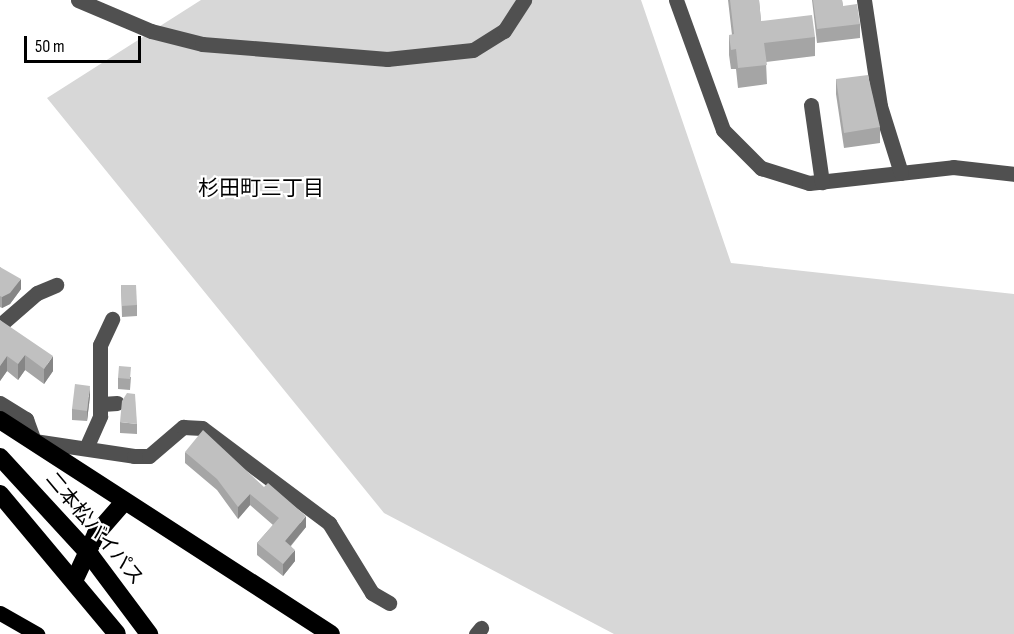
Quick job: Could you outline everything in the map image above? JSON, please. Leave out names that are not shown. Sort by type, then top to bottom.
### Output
[{"type":"highway","points":[[0,420],[123,503],[331,634]]},
{"type":"highway","name":"二本松バイパス","points":[[0,457],[90,555],[132,608],[148,634]]},
{"type":"highway","points":[[0,494],[114,630]]},
{"type":"highway","points":[[74,581],[90,555],[96,534],[123,503]]},
{"type":"main road","points":[[0,614],[37,634]]},
{"type":"street","points":[[78,0],[151,31],[202,44],[387,59],[473,50],[504,31],[524,0]]},
{"type":"street","points":[[676,0],[723,130],[761,168],[789,180],[822,182],[953,167],[1014,174]]},
{"type":"street","points":[[864,0],[880,106],[901,173]]},
{"type":"street","points":[[811,105],[822,182]]},
{"type":"street","points":[[0,325],[37,293],[56,285]]},
{"type":"street","points":[[86,448],[96,434],[110,404],[99,345],[112,320]]},
{"type":"street","points":[[0,404],[26,419],[34,441],[149,456],[173,432],[202,428],[329,524],[372,593],[389,603]]},
{"type":"shaded area","points":[[201,0],[641,0],[731,263],[1014,294],[1014,634],[614,634],[384,513],[47,98]]},
{"type":"building","points":[[730,0],[759,0],[761,21],[812,15],[815,37],[764,43],[767,65],[738,68],[736,49],[731,50],[729,35],[734,34]]},
{"type":"building","points":[[813,0],[842,0],[843,6],[857,4],[860,24],[817,29]]},
{"type":"building","points":[[868,75],[880,127],[844,133],[836,79]]},
{"type":"building","points":[[0,267],[21,279],[10,293],[2,297],[0,296]]},
{"type":"building","points":[[121,285],[136,285],[137,305],[122,306]]},
{"type":"building","points":[[0,320],[53,356],[44,369],[25,355],[18,364],[7,356],[0,366]]},
{"type":"building","points":[[119,366],[131,367],[130,379],[118,378]]},
{"type":"building","points":[[75,384],[90,386],[87,411],[72,409]]},
{"type":"building","points":[[127,393],[135,394],[137,424],[120,422],[122,401]]},
{"type":"building","points":[[203,430],[264,487],[268,483],[306,516],[285,541],[295,550],[283,564],[257,543],[279,518],[250,494],[238,507],[217,479],[185,452]]},
{"type":"district","name":"杉田町三丁目","points":[[261,189]]}]
